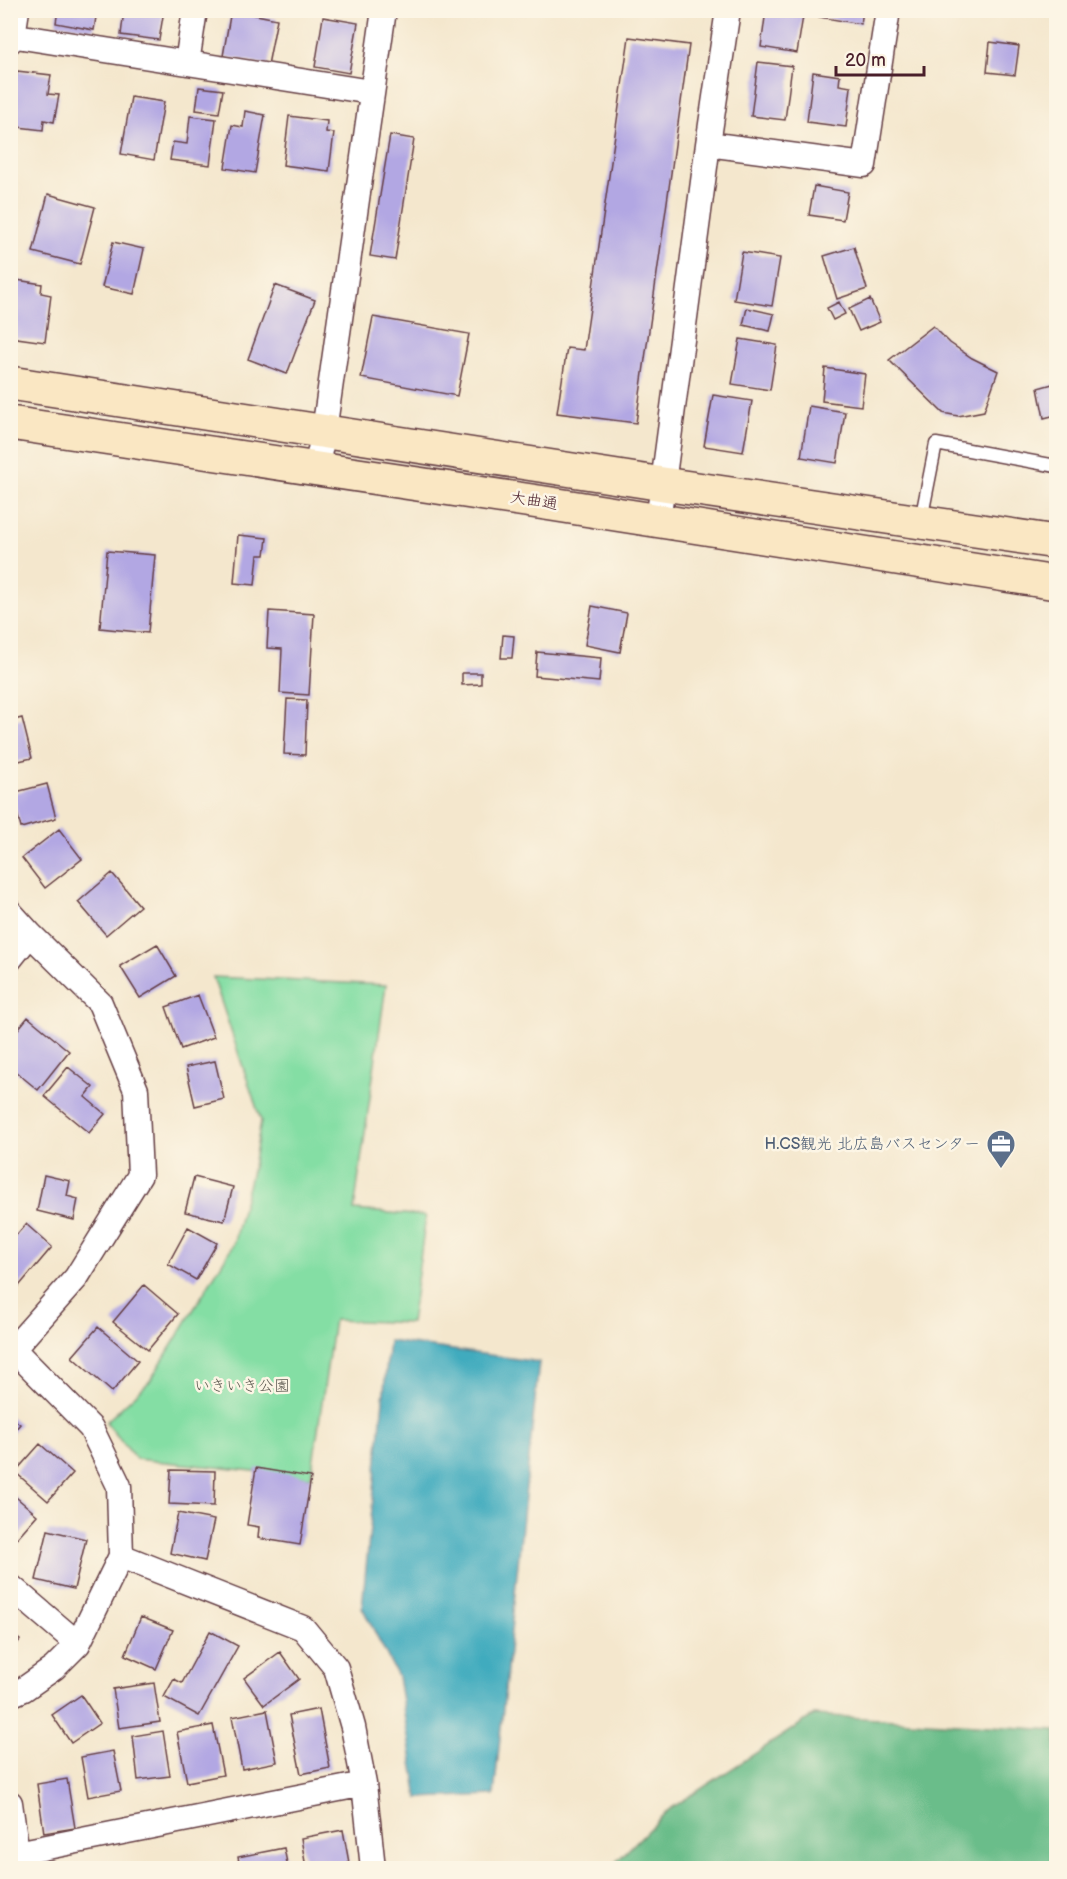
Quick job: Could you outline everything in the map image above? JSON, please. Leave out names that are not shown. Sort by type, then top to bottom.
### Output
[{"type":"street","points":[[17,10],[11,37],[371,93]]},
{"type":"street","points":[[187,63],[195,10]]},
{"type":"street","points":[[316,470],[324,431],[384,10]]},
{"type":"street","points":[[658,521],[728,10]]},
{"type":"street","points":[[708,144],[864,165],[888,10]]},
{"type":"street","points":[[10,383],[1056,542]]},
{"type":"street","name":"大曲通","points":[[10,423],[1056,583]]},
{"type":"street","points":[[10,912],[100,1003],[136,1090],[140,1175],[76,1278],[12,1348],[92,1428],[119,1486],[121,1556],[78,1644],[54,1668],[24,1689],[10,1695]]},
{"type":"street","points":[[10,959],[30,934]]},
{"type":"street","points":[[121,1556],[303,1628],[336,1668],[353,1727],[364,1784],[373,1869]]},
{"type":"street","points":[[10,1586],[78,1644]]},
{"type":"street","points":[[10,1803],[16,1861],[364,1784]]},
{"type":"lane","points":[[921,522],[936,444],[1056,466]]},
{"type":"green space","name":"いきいき公園","points":[[213,977],[386,985],[354,1210],[426,1216],[411,1323],[334,1320],[311,1477],[136,1459],[106,1422],[150,1381],[233,1245],[253,1167],[261,1121]]},
{"type":"green space","points":[[814,1715],[1056,1730],[1056,1868],[610,1868],[667,1811]]},
{"type":"water","points":[[389,1341],[539,1362],[494,1795],[418,1798],[398,1677],[362,1607]]},
{"type":"building","points":[[58,10],[97,10],[94,30],[56,23]]},
{"type":"building","points":[[124,10],[164,10],[159,40],[121,35]]},
{"type":"building","points":[[231,10],[277,19],[268,65],[223,56]]},
{"type":"building","points":[[766,10],[804,10],[797,53],[761,47]]},
{"type":"building","points":[[820,10],[863,10],[861,24],[819,17]]},
{"type":"building","points":[[323,17],[358,23],[349,73],[315,67]]},
{"type":"building","points":[[629,37],[689,45],[636,423],[557,413],[567,348],[584,350]]},
{"type":"building","points":[[990,42],[1019,46],[1015,75],[987,72]]},
{"type":"building","points":[[758,62],[792,66],[785,120],[751,116]]},
{"type":"building","points":[[17,71],[51,75],[48,94],[59,95],[54,122],[44,120],[43,130],[10,126]]},
{"type":"building","points":[[813,72],[840,76],[839,85],[851,87],[846,127],[807,122]]},
{"type":"building","points":[[199,87],[223,90],[219,113],[196,110]]},
{"type":"building","points":[[131,97],[164,102],[154,160],[121,154]]},
{"type":"building","points":[[245,111],[265,115],[255,173],[225,168],[232,125],[243,127]]},
{"type":"building","points":[[190,116],[216,119],[210,165],[170,160],[173,142],[187,144]]},
{"type":"building","points":[[289,116],[327,121],[326,132],[334,133],[329,171],[283,165]]},
{"type":"building","points":[[390,135],[414,139],[395,260],[370,256]]},
{"type":"building","points":[[814,186],[848,192],[843,220],[809,215]]},
{"type":"building","points":[[48,194],[95,207],[80,264],[33,252]]},
{"type":"building","points":[[113,242],[144,249],[134,294],[102,287]]},
{"type":"building","points":[[854,247],[867,289],[837,299],[824,256]]},
{"type":"building","points":[[742,252],[780,258],[772,306],[734,300]]},
{"type":"building","points":[[10,279],[42,284],[41,293],[51,295],[45,342],[10,337]]},
{"type":"building","points":[[275,285],[315,300],[287,374],[248,359]]},
{"type":"building","points":[[870,299],[880,322],[859,331],[849,309]]},
{"type":"building","points":[[839,302],[845,314],[833,320],[827,308]]},
{"type":"building","points":[[747,308],[774,314],[770,331],[743,325]]},
{"type":"building","points":[[373,317],[469,334],[457,396],[361,378]]},
{"type":"building","points":[[933,326],[950,343],[972,358],[998,371],[984,411],[958,416],[943,413],[889,360]]},
{"type":"building","points":[[740,339],[777,345],[770,390],[732,384]]},
{"type":"building","points":[[825,368],[865,374],[861,406],[822,401]]},
{"type":"building","points":[[1056,383],[1056,415],[1044,418],[1038,388]]},
{"type":"building","points":[[713,395],[752,401],[743,452],[704,446]]},
{"type":"building","points":[[809,406],[845,412],[837,463],[801,457]]},
{"type":"building","points":[[238,535],[267,538],[265,555],[258,555],[255,585],[234,583]]},
{"type":"building","points":[[107,551],[155,555],[148,633],[100,628]]},
{"type":"building","points":[[592,606],[627,613],[620,652],[585,645]]},
{"type":"building","points":[[269,611],[314,614],[309,695],[280,693],[282,649],[267,648]]},
{"type":"building","points":[[503,635],[514,636],[512,658],[501,658]]},
{"type":"building","points":[[537,652],[601,658],[599,682],[535,676]]},
{"type":"building","points":[[462,673],[481,673],[481,684],[462,685]]},
{"type":"building","points":[[287,699],[307,700],[305,755],[284,754]]},
{"type":"building","points":[[22,718],[32,758],[10,763],[10,721]]},
{"type":"building","points":[[47,784],[56,818],[21,828],[12,793]]},
{"type":"building","points":[[59,829],[82,859],[45,888],[22,858]]},
{"type":"building","points":[[112,873],[140,906],[106,935],[78,902]]},
{"type":"building","points":[[157,944],[176,976],[140,998],[120,966]]},
{"type":"building","points":[[198,995],[214,1037],[181,1049],[166,1007]]},
{"type":"building","points":[[28,1017],[69,1051],[38,1090],[10,1067],[10,1039]]},
{"type":"building","points":[[215,1061],[224,1099],[195,1106],[186,1067]]},
{"type":"building","points":[[68,1067],[93,1087],[85,1097],[105,1114],[89,1133],[44,1096]]},
{"type":"building","points":[[44,1175],[70,1181],[67,1196],[78,1199],[74,1220],[37,1211]]},
{"type":"building","points":[[194,1177],[233,1187],[224,1221],[185,1212]]},
{"type":"building","points":[[26,1224],[52,1247],[19,1286],[10,1279],[10,1242]]},
{"type":"building","points":[[188,1227],[217,1243],[196,1280],[168,1264]]},
{"type":"building","points":[[144,1285],[178,1314],[148,1350],[113,1322]]},
{"type":"building","points":[[98,1327],[138,1361],[112,1392],[72,1357]]},
{"type":"building","points":[[10,1416],[20,1424],[10,1436]]},
{"type":"building","points":[[40,1444],[73,1473],[48,1501],[15,1472]]},
{"type":"building","points":[[256,1468],[311,1477],[300,1545],[258,1538],[259,1527],[247,1525]]},
{"type":"building","points":[[171,1470],[215,1471],[214,1506],[169,1504]]},
{"type":"building","points":[[10,1492],[37,1515],[10,1546]]},
{"type":"building","points":[[178,1513],[214,1520],[205,1561],[170,1553]]},
{"type":"building","points":[[48,1530],[86,1539],[74,1589],[36,1580]]},
{"type":"building","points":[[141,1617],[173,1630],[156,1669],[125,1655]]},
{"type":"building","points":[[210,1631],[238,1646],[199,1716],[164,1697],[174,1679],[182,1683]]},
{"type":"building","points":[[10,1632],[20,1640],[10,1652]]},
{"type":"building","points":[[280,1652],[299,1679],[264,1705],[244,1678]]},
{"type":"building","points":[[154,1683],[160,1722],[119,1728],[113,1689]]},
{"type":"building","points":[[81,1695],[100,1723],[71,1743],[52,1715]]},
{"type":"building","points":[[319,1709],[330,1768],[301,1774],[289,1715]]},
{"type":"building","points":[[267,1710],[277,1762],[242,1769],[232,1717]]},
{"type":"building","points":[[213,1725],[223,1775],[187,1782],[177,1732]]},
{"type":"building","points":[[163,1731],[170,1776],[138,1780],[133,1736]]},
{"type":"building","points":[[113,1751],[121,1791],[88,1797],[81,1757]]},
{"type":"building","points":[[67,1779],[75,1828],[44,1833],[37,1784]]},
{"type":"building","points":[[343,1830],[350,1868],[306,1868],[301,1838]]},
{"type":"building","points":[[284,1848],[288,1868],[240,1868],[238,1857]]},
{"type":"place","name":"H.CS観光 北広島バスセンター","points":[[1001,1170]]}]
